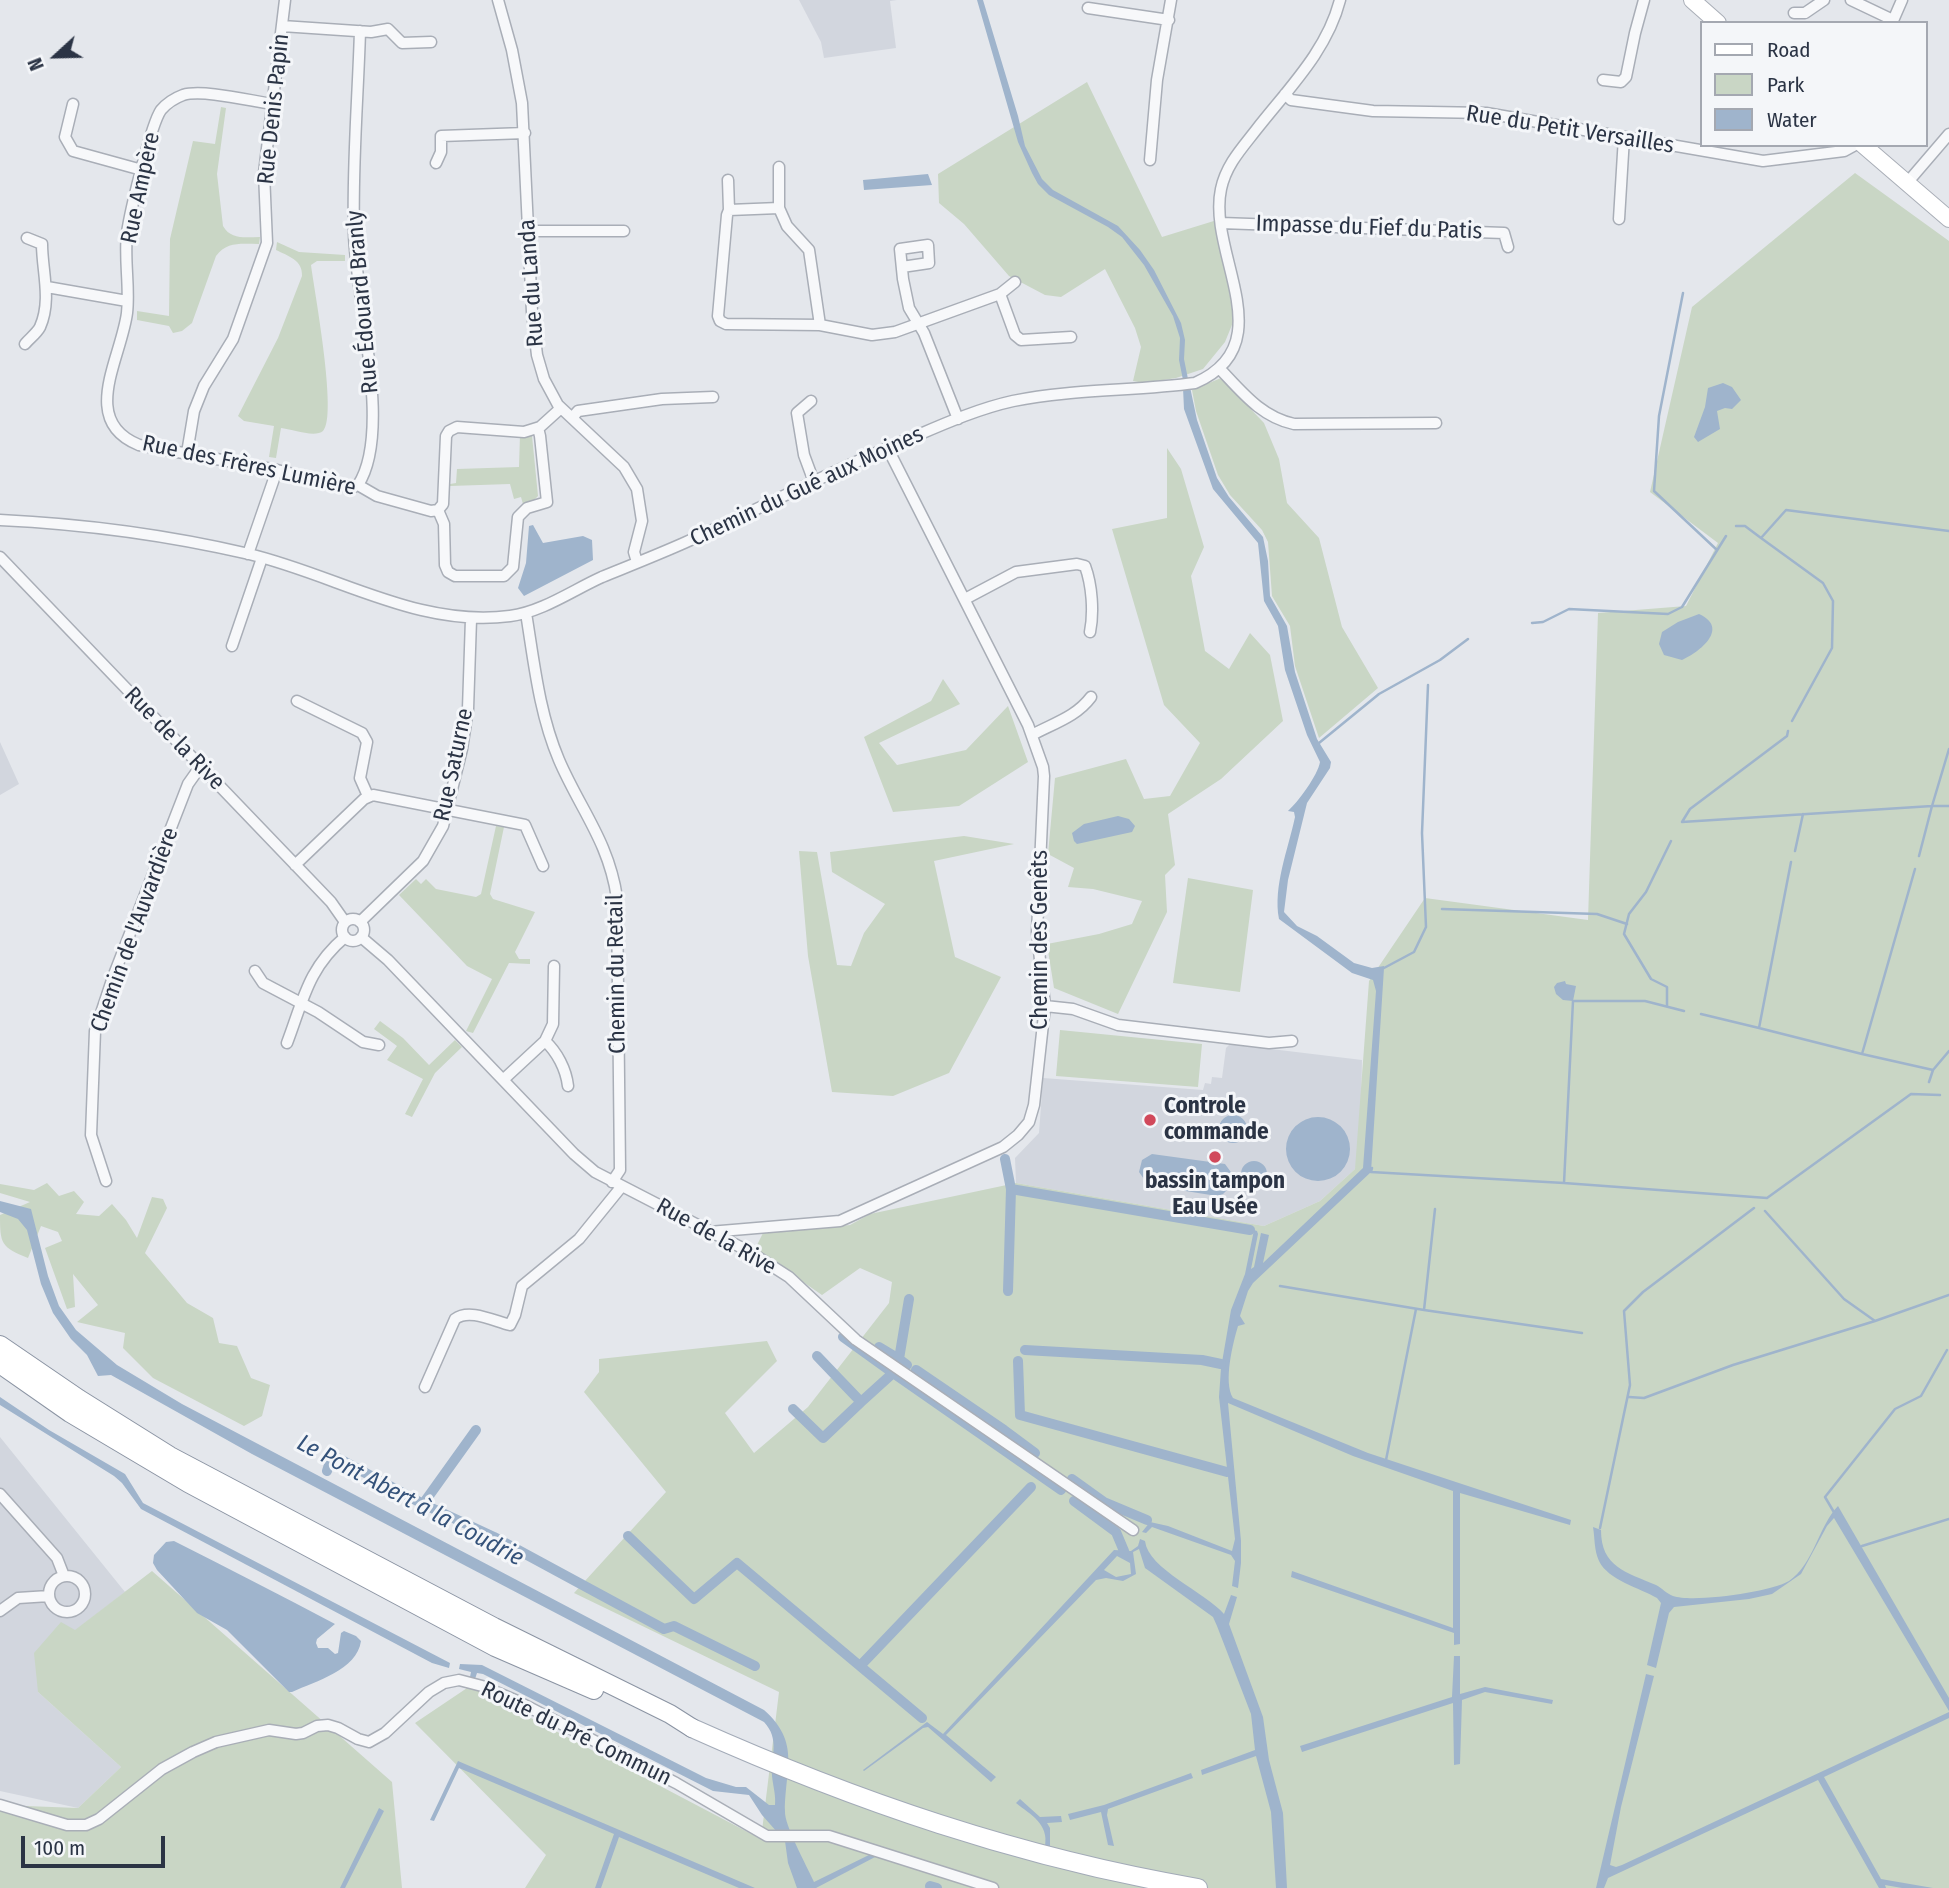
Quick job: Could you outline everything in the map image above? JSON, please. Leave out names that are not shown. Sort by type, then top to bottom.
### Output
[{"type":"main road","points":[[1692,0],[1716,21]]},
{"type":"main road","points":[[1865,147],[1949,219]]},
{"type":"main road","points":[[0,1345],[170,1456],[494,1627],[670,1714],[692,1728]]},
{"type":"main road","points":[[0,1364],[69,1413],[136,1454],[495,1647],[593,1690],[692,1728],[819,1783],[924,1821],[1034,1854],[1198,1888]]},
{"type":"street","name":"Rue Denis Papin","points":[[187,453],[194,411],[204,386],[233,339],[267,243],[264,173],[285,0]]},
{"type":"street","name":"Rue du Landa","points":[[498,0],[513,50],[525,133],[531,312],[537,355],[544,379],[561,408],[624,467],[637,489],[642,521],[634,552],[637,562]]},
{"type":"street","points":[[1150,160],[1157,80],[1171,0]]},
{"type":"street","points":[[1340,0],[1335,19],[1320,49],[1231,161],[1221,190],[1221,223],[1240,310],[1238,332],[1230,353],[1219,368],[1252,403],[1275,420],[1294,424],[1436,423]]},
{"type":"street","points":[[1603,79],[1621,82],[1626,77],[1634,33],[1644,0]]},
{"type":"street","points":[[1794,13],[1805,13],[1824,0]]},
{"type":"street","points":[[1851,0],[1893,21],[1902,0]]},
{"type":"street","points":[[1088,8],[1168,20]]},
{"type":"street","points":[[282,26],[376,32],[388,29],[402,43],[431,42]]},
{"type":"street","name":"Rue Édouard Branly","points":[[358,485],[369,461],[372,404],[354,232],[360,31]]},
{"type":"street","name":"Rue Ampère","points":[[112,425],[106,409],[127,314],[127,233],[158,116],[174,99],[194,93],[273,104]]},
{"type":"street","name":"Rue du Petit Versailles","points":[[1285,94],[1291,100],[1373,111],[1486,113],[1763,161],[1844,151],[1851,147]]},
{"type":"street","points":[[73,104],[65,137],[73,151],[142,170]]},
{"type":"street","points":[[436,163],[441,152],[441,136],[525,133]]},
{"type":"street","points":[[1907,183],[1949,134]]},
{"type":"street","points":[[1619,219],[1624,137]]},
{"type":"street","points":[[779,167],[779,208],[787,226],[809,250],[820,325]]},
{"type":"street","points":[[728,180],[729,210],[718,316],[720,321],[726,324],[820,325],[872,335],[895,332],[1000,294],[1015,282]]},
{"type":"street","points":[[729,210],[779,208]]},
{"type":"street","name":"Impasse du Fief du Patis","points":[[1221,223],[1504,233],[1508,247]]},
{"type":"street","points":[[528,231],[624,231]]},
{"type":"street","points":[[25,344],[40,328],[47,286],[42,244],[27,238]]},
{"type":"street","points":[[902,267],[909,308],[924,334],[958,419]]},
{"type":"street","points":[[47,286],[127,301]]},
{"type":"street","points":[[1000,294],[1015,335],[1021,340],[1071,337]]},
{"type":"street","name":"Chemin du Gué aux Moines","points":[[0,520],[127,531],[248,554],[409,607],[447,616],[471,619],[513,616],[526,613],[682,544],[887,447],[958,419],[998,405],[1023,400],[1195,383],[1219,368]]},
{"type":"street","points":[[572,418],[578,411],[662,399],[713,397]]},
{"type":"street","points":[[811,401],[797,413],[803,455],[814,482]]},
{"type":"street","points":[[538,428],[547,502],[527,508],[518,517],[513,567],[509,574],[455,576],[448,572],[445,565],[444,524],[438,510],[443,504],[446,436],[449,431],[457,427],[524,432],[538,428],[561,408]]},
{"type":"street","name":"Rue des Frères Lumière","points":[[112,425],[121,435],[139,445],[277,470],[351,488],[358,485],[377,496],[431,511],[438,510]]},
{"type":"street","name":"Chemin des Genêts","points":[[709,1232],[840,1221],[1003,1147],[1029,1122],[1034,1105],[1045,1006],[1037,932],[1044,776],[1032,735],[887,447]]},
{"type":"street","points":[[248,554],[277,470]]},
{"type":"street","name":"Rue de la Rive","points":[[0,557],[331,902],[345,922]]},
{"type":"street","points":[[232,646],[262,558]]},
{"type":"street","points":[[965,599],[1016,572],[1077,564],[1085,566],[1092,620],[1090,632]]},
{"type":"street","name":"Chemin du Retail","points":[[526,613],[537,687],[552,740],[564,770],[602,842],[614,875],[617,898],[620,1170],[617,1184]]},
{"type":"street","name":"Rue Saturne","points":[[360,922],[423,861],[439,835],[463,749],[468,709],[471,619]]},
{"type":"street","points":[[1032,735],[1083,708],[1091,697]]},
{"type":"street","points":[[296,701],[362,733],[366,741],[360,778],[369,796]]},
{"type":"street","name":"Chemin de l'Auvardière","points":[[106,1181],[91,1135],[95,1031],[113,977],[188,784],[201,766]]},
{"type":"street","points":[[295,865],[369,796],[379,796],[525,825],[543,866]]},
{"type":"street","points":[[355,919],[360,922],[364,930],[361,937],[353,941],[345,937],[342,928],[345,922],[355,919]]},
{"type":"street","points":[[287,1043],[315,970],[345,937]]},
{"type":"street","name":"Rue de la Rive","points":[[361,937],[388,960],[574,1154],[595,1172],[750,1252],[789,1277],[856,1340],[1133,1530]]},
{"type":"street","points":[[504,1079],[545,1041],[553,1024],[554,966]]},
{"type":"street","points":[[255,971],[264,983],[302,1003],[363,1042],[379,1045]]},
{"type":"street","points":[[1045,1006],[1073,1009],[1118,1026],[1269,1043],[1292,1041]]},
{"type":"street","points":[[545,1041],[553,1049],[567,1076],[568,1086]]},
{"type":"street","points":[[425,1387],[454,1319],[460,1314],[468,1314],[510,1325],[522,1286],[579,1239],[617,1184]]},
{"type":"street","points":[[0,1494],[57,1558],[64,1576]]},
{"type":"street","points":[[64,1576],[79,1580],[85,1594],[80,1608],[66,1613],[52,1606],[49,1596],[52,1584],[64,1576]]},
{"type":"street","points":[[0,1611],[19,1598],[49,1596]]},
{"type":"street","name":"Route du Pré Commun","points":[[0,1805],[67,1825],[86,1825],[99,1819],[162,1769],[216,1742],[269,1730],[303,1733],[317,1726],[328,1725],[358,1740],[369,1742],[385,1733],[429,1692],[444,1683],[460,1680],[514,1700],[676,1783],[757,1831],[775,1838],[819,1835],[841,1839],[993,1888]]},
{"type":"shaded area","points":[[799,0],[897,0],[890,1],[896,48],[824,58],[821,42]]},
{"type":"shaded area","points":[[0,742],[19,784],[0,795]]},
{"type":"shaded area","points":[[1230,1044],[1362,1060],[1360,1158],[1355,1169],[1320,1201],[1264,1226],[1016,1183],[1015,1158],[1039,1133],[1043,1078],[1203,1090],[1205,1083],[1211,1084],[1212,1077],[1222,1078],[1226,1048]]},
{"type":"shaded area","points":[[0,1437],[125,1592],[75,1631],[38,1692],[121,1767],[78,1808],[0,1791]]},
{"type":"green space","points":[[1087,82],[1162,237],[1217,220],[1234,320],[1225,342],[1203,369],[1176,378],[1144,383],[1133,381],[1141,347],[1135,328],[1105,269],[1061,297],[1045,295],[1009,276],[964,224],[939,203],[938,174]]},
{"type":"green space","points":[[221,107],[226,108],[217,174],[223,226],[234,236],[260,237],[259,244],[235,244],[220,251],[192,323],[182,331],[173,333],[169,326],[137,320],[137,311],[169,316],[170,239],[193,141],[215,144]]},
{"type":"green space","points":[[1855,173],[1949,241],[1949,1888],[525,1888],[546,1855],[415,1723],[470,1686],[761,1839],[779,1692],[574,1593],[666,1492],[584,1392],[599,1372],[599,1359],[767,1341],[777,1361],[725,1413],[754,1453],[808,1407],[889,1303],[892,1282],[860,1268],[822,1295],[755,1249],[763,1233],[850,1225],[870,1214],[1016,1183],[1264,1226],[1320,1201],[1355,1169],[1369,981],[1425,898],[1588,920],[1598,613],[1686,606],[1718,543],[1650,492],[1692,307]]},
{"type":"green space","points":[[277,242],[299,252],[345,255],[345,261],[317,261],[311,265],[327,379],[327,421],[323,431],[319,433],[281,428],[276,458],[269,457],[274,426],[244,421],[238,416],[278,338],[302,276],[297,262],[276,250]]},
{"type":"green space","points":[[1221,378],[1264,423],[1279,459],[1287,503],[1319,538],[1342,627],[1378,688],[1319,738],[1295,666],[1290,626],[1272,596],[1268,542],[1262,530],[1230,495],[1218,475],[1196,411],[1192,390]]},
{"type":"green space","points":[[520,435],[532,436],[538,496],[533,501],[523,504],[521,497],[514,499],[510,484],[450,486],[456,483],[457,469],[519,467]]},
{"type":"green space","points":[[1167,448],[1181,469],[1204,547],[1191,576],[1205,651],[1229,669],[1250,633],[1270,655],[1283,721],[1221,779],[1168,814],[1175,865],[1165,875],[1167,912],[1118,1014],[1054,988],[1047,944],[1099,934],[1132,924],[1142,901],[1093,889],[1068,887],[1074,868],[1048,854],[1055,778],[1126,759],[1144,799],[1170,796],[1200,743],[1164,705],[1112,529],[1167,518]]},
{"type":"green space","points":[[943,679],[960,704],[879,743],[897,765],[966,750],[1008,706],[1028,762],[959,806],[893,812],[864,737],[931,701]]},
{"type":"green space","points":[[496,826],[504,827],[490,894],[493,899],[535,912],[515,952],[519,959],[530,959],[530,964],[509,963],[473,1033],[466,1031],[492,979],[467,966],[399,895],[416,879],[421,884],[426,879],[436,889],[476,897],[481,894]]},
{"type":"green space","points":[[964,836],[1014,844],[934,861],[955,957],[1001,977],[949,1073],[893,1096],[832,1092],[808,956],[799,851],[817,852],[837,965],[851,966],[864,933],[885,904],[832,872],[830,852]]},
{"type":"green space","points":[[1188,878],[1253,890],[1240,992],[1173,983]]},
{"type":"green space","points":[[380,1021],[403,1038],[429,1065],[455,1040],[462,1047],[435,1073],[412,1117],[405,1114],[423,1079],[387,1060],[397,1046],[374,1029]]},
{"type":"green space","points":[[1060,1030],[1202,1044],[1198,1087],[1056,1076]]},
{"type":"green space","points":[[47,1183],[59,1196],[74,1191],[84,1202],[76,1214],[99,1216],[112,1204],[137,1238],[152,1197],[163,1199],[167,1208],[145,1253],[187,1303],[213,1318],[219,1343],[237,1346],[251,1378],[270,1385],[262,1416],[244,1426],[153,1378],[123,1348],[125,1333],[77,1322],[98,1305],[73,1274],[75,1307],[67,1309],[45,1248],[62,1241],[58,1232],[41,1226],[28,1258],[7,1247],[2,1238],[0,1215],[30,1202],[0,1193],[0,1184],[34,1190]]},
{"type":"green space","points":[[152,1571],[392,1782],[402,1888],[0,1888],[0,1805],[78,1808],[121,1767],[38,1692],[34,1653],[61,1622],[75,1630]]},
{"type":"water","points":[[977,0],[983,0],[1025,146],[1042,179],[1053,190],[1118,226],[1140,250],[1154,270],[1181,323],[1188,379],[1183,380],[1179,360],[1180,338],[1173,316],[1144,265],[1122,237],[1049,195],[1038,184],[1018,142]]},
{"type":"water","points":[[928,174],[932,185],[864,190],[863,180]]},
{"type":"water","points":[[1723,383],[1732,387],[1741,400],[1732,409],[1717,411],[1720,429],[1698,442],[1694,437],[1705,407],[1708,388]]},
{"type":"water","points":[[1190,387],[1197,420],[1217,478],[1229,497],[1263,537],[1268,561],[1270,596],[1287,626],[1295,672],[1317,739],[1331,762],[1330,768],[1307,803],[1288,880],[1284,912],[1297,926],[1317,936],[1354,963],[1372,968],[1384,966],[1371,1172],[1253,1283],[1240,1316],[1245,1324],[1238,1326],[1232,1352],[1230,1391],[1233,1398],[1368,1453],[1571,1520],[1570,1525],[1460,1493],[1460,1644],[1454,1645],[1454,1633],[1291,1577],[1292,1571],[1453,1628],[1453,1491],[1353,1456],[1228,1403],[1241,1541],[1238,1588],[1232,1586],[1235,1561],[1231,1555],[1152,1527],[1146,1533],[1142,1532],[1150,1522],[1168,1526],[1232,1551],[1235,1539],[1219,1397],[1231,1310],[1245,1274],[1254,1230],[1258,1234],[1251,1269],[1254,1267],[1261,1233],[1269,1235],[1263,1263],[1363,1168],[1376,991],[1373,980],[1352,973],[1279,919],[1278,894],[1282,868],[1295,817],[1294,812],[1288,811],[1307,788],[1320,762],[1307,735],[1285,670],[1278,626],[1264,601],[1258,543],[1213,489],[1184,409],[1183,388]]},
{"type":"water","points":[[533,525],[543,543],[583,536],[592,540],[593,560],[524,596],[518,588],[526,563],[529,526]]},
{"type":"water","points":[[1699,614],[1712,626],[1709,639],[1697,651],[1682,660],[1664,655],[1659,644],[1662,632]]},
{"type":"water","points":[[1118,816],[1129,819],[1135,826],[1132,832],[1077,844],[1074,841],[1072,833],[1084,824]]},
{"type":"water","points":[[1565,981],[1566,984],[1576,986],[1573,1001],[1563,1000],[1556,994],[1554,987]]},
{"type":"water","points":[[1233,1115],[1243,1119],[1247,1129],[1243,1139],[1233,1143],[1223,1139],[1219,1129],[1223,1119]]},
{"type":"water","points":[[1318,1117],[1336,1123],[1344,1131],[1350,1149],[1344,1167],[1336,1175],[1318,1181],[1300,1175],[1292,1167],[1286,1149],[1292,1131],[1300,1123]]},
{"type":"water","points":[[1152,1154],[1225,1164],[1233,1175],[1232,1185],[1217,1196],[1154,1186],[1146,1182],[1139,1172],[1142,1160]]},
{"type":"water","points":[[1254,1161],[1263,1165],[1267,1174],[1263,1183],[1254,1187],[1245,1183],[1241,1174],[1245,1165]]},
{"type":"water","points":[[0,1201],[31,1209],[48,1276],[59,1306],[76,1330],[117,1365],[182,1404],[764,1710],[776,1722],[787,1745],[786,1817],[814,1882],[871,1854],[877,1856],[816,1888],[797,1888],[788,1863],[785,1841],[749,1795],[713,1791],[483,1674],[477,1673],[475,1679],[470,1677],[471,1672],[459,1669],[460,1664],[482,1665],[706,1778],[736,1787],[746,1787],[769,1805],[775,1805],[772,1776],[774,1748],[772,1735],[764,1722],[252,1454],[111,1375],[98,1376],[87,1355],[71,1339],[53,1313],[41,1284],[27,1230],[18,1219],[0,1212]]},
{"type":"water","points":[[0,1397],[49,1430],[125,1474],[143,1503],[450,1663],[449,1668],[432,1663],[141,1509],[114,1476],[0,1405]]},
{"type":"water","points":[[1838,1506],[1949,1698],[1949,1711],[1834,1518],[1801,1574],[1772,1594],[1674,1607],[1669,1613],[1656,1668],[1647,1665],[1661,1603],[1657,1598],[1603,1568],[1596,1553],[1593,1527],[1601,1530],[1605,1552],[1610,1560],[1625,1572],[1656,1585],[1673,1596],[1714,1597],[1766,1589],[1789,1581],[1804,1565],[1825,1524]]},
{"type":"water","points":[[1140,1539],[1145,1541],[1148,1551],[1166,1571],[1224,1614],[1231,1595],[1237,1597],[1229,1624],[1263,1717],[1269,1760],[1283,1813],[1287,1888],[1276,1888],[1271,1812],[1256,1756],[1202,1775],[1201,1770],[1255,1750],[1251,1714],[1217,1626],[1213,1617],[1145,1568],[1139,1549],[1133,1552],[1136,1574],[1123,1581],[1106,1578],[1096,1580],[946,1735],[996,1777],[991,1782],[928,1727],[863,1770],[927,1722],[943,1734],[1114,1550],[1131,1551],[1138,1546]],"holes":[[[1117,1556],[1130,1563],[1131,1574],[1116,1577],[1104,1570]]]},
{"type":"water","points":[[174,1541],[335,1624],[317,1639],[318,1648],[328,1648],[335,1654],[338,1653],[341,1633],[344,1631],[361,1641],[358,1651],[352,1660],[334,1673],[289,1692],[227,1630],[197,1613],[157,1570],[153,1563],[154,1555],[166,1542]]},
{"type":"water","points":[[1454,1656],[1460,1656],[1460,1694],[1485,1687],[1553,1700],[1552,1704],[1485,1692],[1462,1700],[1460,1764],[1454,1765],[1453,1703],[1302,1752],[1300,1746],[1452,1697]]},
{"type":"water","points":[[1646,1674],[1654,1676],[1621,1807],[1610,1865],[1622,1865],[1949,1712],[1949,1718],[1824,1777],[1881,1879],[1933,1888],[1885,1885],[1886,1888],[1879,1888],[1818,1780],[1608,1878],[1604,1888],[1596,1888]]},
{"type":"water","points":[[458,1761],[755,1888],[739,1888],[619,1837],[601,1888],[595,1888],[614,1834],[459,1768],[434,1821],[430,1820]]},
{"type":"water","points":[[1191,1773],[1193,1778],[1108,1809],[1114,1846],[1108,1845],[1101,1812],[1070,1820],[1068,1814],[1104,1805]]},
{"type":"water","points":[[1020,1799],[1040,1817],[1061,1816],[1062,1822],[1047,1823],[1050,1828],[1050,1847],[1045,1846],[1046,1838],[1042,1826],[1016,1803]]},
{"type":"water","points":[[379,1808],[384,1811],[345,1888],[340,1888]]},
{"type":"waterway","points":[[1683,293],[1659,416],[1654,491],[1717,550]]},
{"type":"waterway","points":[[1736,526],[1745,526],[1761,538],[1786,510],[1949,531]]},
{"type":"waterway","points":[[1532,623],[1543,622],[1569,609],[1668,614],[1682,607],[1726,536]]},
{"type":"waterway","points":[[1761,538],[1823,583],[1833,601],[1832,648],[1792,721]]},
{"type":"waterway","points":[[1319,743],[1379,694],[1440,660],[1468,639]]},
{"type":"waterway","points":[[1384,968],[1414,952],[1426,927],[1422,833],[1428,685]]},
{"type":"waterway","points":[[1788,731],[1787,736],[1690,809],[1682,822],[1932,806],[1919,856]]},
{"type":"waterway","points":[[1949,749],[1932,806],[1949,806]]},
{"type":"waterway","points":[[1795,851],[1803,814]]},
{"type":"waterway","points":[[1667,1006],[1667,987],[1651,979],[1624,934],[1629,914],[1646,892],[1671,841]]},
{"type":"waterway","points":[[1791,862],[1759,1028],[1862,1054],[1915,869]]},
{"type":"waterway","points":[[1442,909],[1597,914],[1627,924]]},
{"type":"waterway","points":[[1684,1011],[1645,1001],[1573,1001],[1564,1183],[1767,1198],[1911,1094],[1940,1095]]},
{"type":"waterway","points":[[1701,1014],[1759,1028]]},
{"type":"waterway","points":[[1933,1070],[1949,1051]]},
{"type":"waterway","points":[[1862,1054],[1933,1070],[1929,1082]]},
{"type":"waterway","points":[[1005,1159],[1011,1189],[1250,1230]]},
{"type":"waterway","points":[[1372,1168],[1371,1172],[1564,1183]]},
{"type":"waterway","points":[[1008,1291],[1011,1189]]},
{"type":"waterway","points":[[1600,1528],[1630,1385],[1624,1311],[1643,1292],[1754,1208]]},
{"type":"waterway","points":[[1435,1209],[1424,1310],[1582,1333]]},
{"type":"waterway","points":[[1765,1211],[1844,1299],[1875,1321],[1949,1295]]},
{"type":"waterway","points":[[1280,1286],[1424,1310]]},
{"type":"waterway","points":[[879,1347],[899,1359],[909,1299]]},
{"type":"waterway","points":[[1386,1460],[1416,1309]]},
{"type":"waterway","points":[[1629,1397],[1644,1398],[1733,1365],[1875,1321]]},
{"type":"waterway","points":[[843,1337],[893,1373],[861,1402]]},
{"type":"waterway","points":[[1025,1350],[1202,1360],[1221,1364]]},
{"type":"waterway","points":[[1835,1514],[1825,1497],[1895,1409],[1921,1396],[1947,1350]]},
{"type":"waterway","points":[[793,1409],[823,1438],[861,1402],[817,1356]]},
{"type":"waterway","points":[[899,1359],[907,1365]]},
{"type":"waterway","points":[[1018,1361],[1020,1415],[1227,1472]]},
{"type":"waterway","points":[[916,1370],[1035,1453]]},
{"type":"waterway","points":[[893,1373],[1061,1490]]},
{"type":"waterway","name":"Le Pont Abert à la Coudrie","points":[[476,1430],[423,1504],[494,1537],[664,1629],[674,1626],[755,1666]]},
{"type":"waterway","name":"Le Pont Abert à la Coudrie","points":[[327,1471],[332,1455],[423,1504]]},
{"type":"waterway","points":[[1072,1479],[1104,1502],[1147,1520]]},
{"type":"waterway","points":[[860,1666],[1031,1487]]},
{"type":"waterway","points":[[1074,1501],[1116,1532],[1124,1551]]},
{"type":"waterway","points":[[1862,1546],[1949,1519]]},
{"type":"waterway","points":[[628,1536],[694,1599],[737,1563],[922,1718]]},
{"type":"waterway","points":[[930,1886],[937,1888]]},
{"type":"place","name":"Controle commande","points":[[1150,1120]]},
{"type":"place","name":"bassin tampon Eau Usée","points":[[1215,1157]]}]
